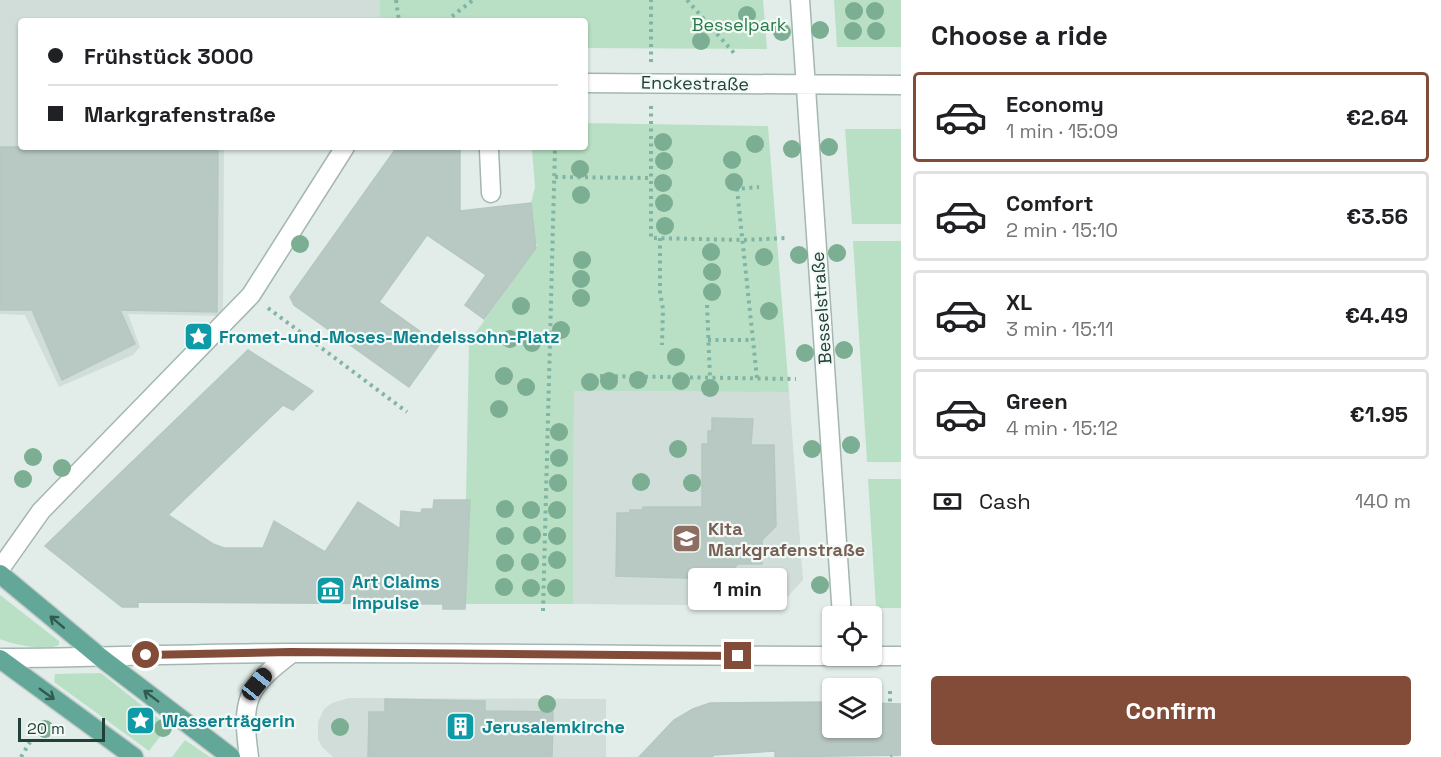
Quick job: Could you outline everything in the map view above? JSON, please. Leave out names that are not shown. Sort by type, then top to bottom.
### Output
[{"type":"main road","points":[[0,574],[100,657],[231,757]]},
{"type":"main road","points":[[0,658],[134,757]]},
{"type":"street","name":"Besselstraße","points":[[800,0],[841,606]]},
{"type":"street","name":"Enckestraße","points":[[588,82],[901,85]]},
{"type":"street","points":[[0,569],[41,511],[251,295],[343,150]]},
{"type":"street","points":[[489,150],[491,193]]},
{"type":"street","points":[[249,757],[245,728],[250,697],[265,674],[291,652]]},
{"type":"street","points":[[0,658],[291,652],[822,656]]},
{"type":"street","points":[[882,656],[901,656]]},
{"type":"path","points":[[396,0],[399,18]]},
{"type":"path","points":[[450,18],[473,0]]},
{"type":"path","points":[[651,0],[651,238],[743,240],[787,238]]},
{"type":"path","points":[[687,0],[734,53]]},
{"type":"path","points":[[543,611],[555,150]]},
{"type":"path","points":[[555,177],[651,178]]},
{"type":"path","points":[[757,378],[737,189],[759,187]]},
{"type":"path","points":[[660,238],[662,345]]},
{"type":"path","points":[[251,295],[407,412]]},
{"type":"path","points":[[707,305],[710,378]]},
{"type":"path","points":[[708,340],[752,340]]},
{"type":"path","points":[[600,376],[796,379]]},
{"type":"path","points":[[890,691],[890,703]]},
{"type":"path","points":[[21,757],[30,741]]},
{"type":"shaded area","points":[[0,0],[380,0],[380,18],[18,18],[18,150],[224,150],[223,316],[128,314],[140,347],[133,355],[59,387],[25,315],[0,314]]},
{"type":"shaded area","name":"Kita Markgrafenstraße","points":[[574,391],[789,392],[803,580],[779,606],[573,604]]},
{"type":"shaded area","points":[[348,698],[606,699],[606,757],[333,757],[322,747],[318,739],[318,722],[324,709],[332,703]]},
{"type":"green space","name":"Besselpark","points":[[380,0],[763,0],[767,49],[588,48],[588,18],[380,18]]},
{"type":"green space","points":[[834,0],[901,0],[901,47],[837,47]]},
{"type":"green space","points":[[588,123],[768,126],[789,392],[574,391],[573,604],[465,604],[470,501],[466,500],[469,342],[538,245],[535,243],[531,203],[535,187],[532,150],[588,150]]},
{"type":"green space","points":[[845,129],[901,129],[901,224],[852,224]]},
{"type":"green space","points":[[853,241],[901,241],[901,462],[867,462]]},
{"type":"green space","points":[[868,479],[901,479],[901,608],[876,606]]},
{"type":"green space","points":[[0,595],[59,641],[59,645],[54,647],[30,646],[0,639]]},
{"type":"green space","points":[[101,673],[168,726],[149,751],[54,682],[55,674]]},
{"type":"green space","points":[[185,740],[210,757],[172,757]]},
{"type":"building","points":[[0,147],[18,147],[18,150],[218,150],[217,312],[120,310],[135,344],[62,380],[32,310],[0,310]]},
{"type":"building","points":[[395,150],[460,150],[460,211],[531,203],[536,248],[484,319],[465,305],[486,275],[427,235],[379,302],[439,345],[409,387],[294,305],[290,297]]},
{"type":"building","points":[[248,350],[313,391],[293,410],[283,405],[168,515],[213,544],[224,548],[263,548],[274,521],[325,552],[358,502],[400,529],[401,511],[421,513],[422,509],[433,509],[434,500],[470,500],[465,609],[443,609],[443,604],[138,602],[138,607],[122,607],[45,546]]},
{"type":"building","points":[[712,418],[753,419],[751,445],[774,445],[776,526],[762,540],[762,564],[738,564],[723,579],[616,576],[617,513],[643,510],[643,507],[702,507],[702,444],[708,444],[708,431],[712,431]]},
{"type":"building","name":"Jerusalemkirche","points":[[385,699],[485,701],[485,711],[553,712],[552,757],[368,757],[369,712],[385,712]]},
{"type":"building","points":[[822,702],[822,738],[882,738],[882,703],[901,704],[901,755],[775,757],[775,751],[714,755],[712,757],[639,757],[674,720],[693,709],[710,703]]},
{"type":"place","name":"Fromet-und-Moses-Mendelssohn-Platz","points":[[198,336]]},
{"type":"place","name":"Kita Markgrafenstraße","points":[[687,538]]},
{"type":"place","name":"Art Claims Impulse","points":[[331,591]]},
{"type":"place","name":"Wasserträgerin","points":[[141,720]]},
{"type":"place","name":"Jerusalemkirche","points":[[461,726]]},
{"type":"route","points":[[146,655],[291,652],[738,656]]}]
